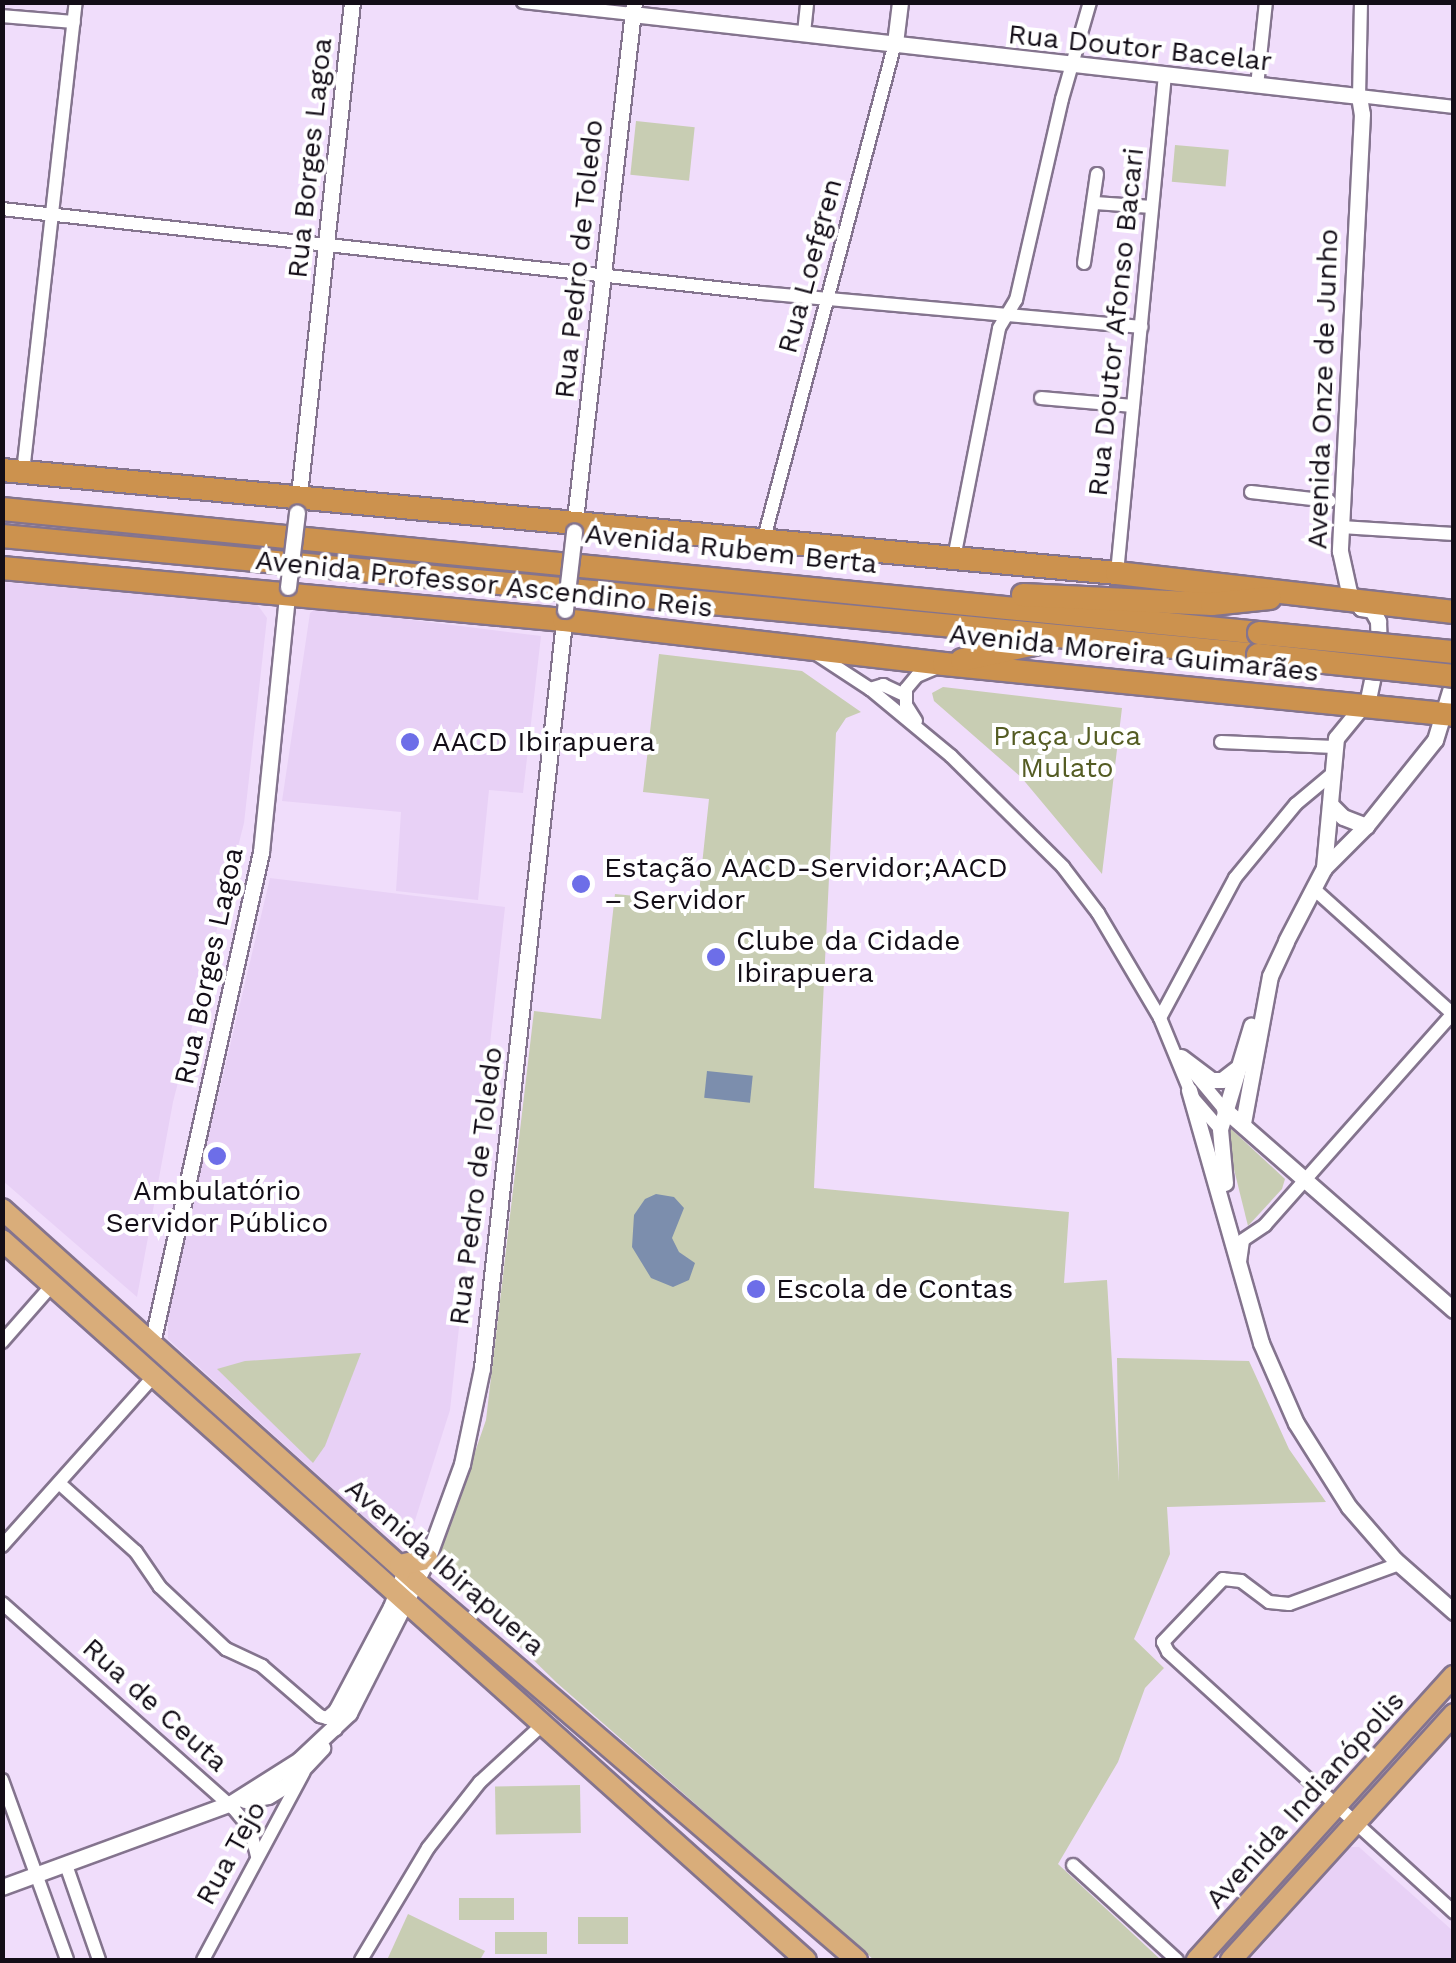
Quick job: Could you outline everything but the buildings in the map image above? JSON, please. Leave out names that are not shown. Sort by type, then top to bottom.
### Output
[{"type":"highway","points":[[13,471],[298,506],[954,558],[1454,612]]},
{"type":"highway","name":"Avenida Rubem Berta","points":[[2,509],[817,588],[1258,644],[1454,677]]},
{"type":"highway","name":"Avenida Rubem Berta","points":[[2,536],[1070,636],[1454,652]]},
{"type":"highway","name":"Avenida Professor Ascendino Reis","points":[[2,568],[564,615],[809,649]]},
{"type":"highway","points":[[817,588],[867,584],[1212,604],[1241,604],[1277,593]]},
{"type":"highway","points":[[944,664],[1070,636]]},
{"type":"highway","name":"Avenida Moreira Guimarães","points":[[809,649],[1449,714]]},
{"type":"main road","name":"Avenida Ibirapuera","points":[[2,1208],[407,1573],[857,1960]]},
{"type":"main road","name":"Avenida Ibirapuera","points":[[2,1240],[806,1960]]},
{"type":"main road","points":[[115,1341],[136,1347],[152,1343]]},
{"type":"main road","points":[[407,1573],[427,1559]]},
{"type":"main road","name":"Avenida Indianópolis","points":[[1197,1960],[1454,1676]]},
{"type":"main road","name":"Avenida Indianópolis","points":[[1232,1960],[1454,1714]]},
{"type":"street","points":[[13,471],[51,214],[76,2]]},
{"type":"street","name":"Rua Borges Lagoa","points":[[152,1343],[261,852],[352,2]]},
{"type":"street","name":"Rua Doutor Bacelar","points":[[523,2],[633,8],[1071,66],[1454,107]]},
{"type":"street","points":[[804,33],[808,2]]},
{"type":"street","name":"Rua Loefgren","points":[[763,542],[895,43],[900,2]]},
{"type":"street","points":[[954,558],[998,328],[1016,300],[1071,66],[1090,2]]},
{"type":"street","points":[[1258,86],[1266,2]]},
{"type":"street","name":"Avenida Onze de Junho","points":[[1334,747],[1338,732],[1363,707],[1378,664],[1378,621],[1372,610],[1360,608],[1353,600],[1342,568],[1356,160],[1362,114],[1356,96],[1361,2]]},
{"type":"street","name":"Rua Pedro de Toledo","points":[[427,1559],[462,1464],[482,1368],[633,8]]},
{"type":"street","points":[[2,16],[74,22]]},
{"type":"street","name":"Rua Doutor Afonso Bacari","points":[[1117,573],[1165,76]]},
{"type":"street","points":[[1084,263],[1098,174]]},
{"type":"street","points":[[1095,202],[1152,207]]},
{"type":"street","points":[[2,208],[826,300],[1140,327]]},
{"type":"street","points":[[1041,398],[1133,406]]},
{"type":"street","points":[[1250,492],[1329,501]]},
{"type":"street","points":[[1341,527],[1454,534]]},
{"type":"street","name":"Avenida Professor Ascendino Reis","points":[[809,649],[870,689],[929,739],[1063,868],[1098,913],[1160,1018],[1189,1090],[1220,1129]]},
{"type":"street","points":[[882,699],[904,695],[918,676],[944,664]]},
{"type":"street","points":[[1243,1123],[1270,976],[1324,868],[1366,826],[1427,752],[1449,714],[1454,677]]},
{"type":"street","points":[[870,689],[883,684],[904,695]]},
{"type":"street","name":"Avenida Professor Ascendino Reis","points":[[904,695],[929,739]]},
{"type":"street","points":[[1222,742],[1334,747],[1324,868]]},
{"type":"street","points":[[1160,1018],[1235,878],[1296,804],[1332,774]]},
{"type":"street","points":[[1330,804],[1342,817],[1366,826]]},
{"type":"street","points":[[1243,1240],[1266,1225],[1453,1014],[1314,889]]},
{"type":"street","points":[[1239,1268],[1243,1240],[1228,1222],[1220,1129],[1257,1008],[1262,1011]]},
{"type":"street","points":[[1169,1038],[1224,1109],[1454,1310]]},
{"type":"street","points":[[1181,1057],[1212,1080],[1222,1080],[1236,1069]]},
{"type":"street","points":[[1189,1090],[1261,1343],[1296,1423],[1349,1507],[1399,1564],[1454,1612]]},
{"type":"street","points":[[2,1342],[54,1284]]},
{"type":"street","points":[[2,1546],[154,1376]]},
{"type":"street","points":[[59,1482],[136,1552],[160,1587],[226,1650],[262,1666],[320,1716],[327,1718],[337,1709],[402,1599]]},
{"type":"street","points":[[1399,1564],[1289,1604],[1269,1602],[1245,1583],[1223,1579],[1163,1642],[1168,1652],[1454,1912]]},
{"type":"street","points":[[2,1887],[232,1803],[268,1796],[348,1713],[402,1599],[407,1573]]},
{"type":"street","name":"Rua de Ceuta","points":[[2,1603],[232,1803],[250,1828],[257,1856]]},
{"type":"street","points":[[334,1727],[337,1709]]},
{"type":"street","name":"Rua Tejo","points":[[203,1960],[319,1731],[320,1716]]},
{"type":"street","points":[[362,1960],[428,1848],[480,1782],[542,1725]]},
{"type":"street","points":[[2,1780],[67,1960]]},
{"type":"street","points":[[66,1865],[99,1960]]},
{"type":"street","points":[[1073,1866],[1177,1960]]},
{"type":"shaded area","points":[[3,582],[257,604],[267,618],[244,823],[173,1102],[137,1297],[3,1181]]},
{"type":"shaded area","name":"AACD Ibirapuera","points":[[316,608],[541,636],[523,793],[489,790],[478,900],[396,891],[401,812],[282,801],[310,613]]},
{"type":"shaded area","points":[[270,878],[505,907],[450,1410],[411,1533],[375,1527],[168,1339],[168,1306]]},
{"type":"shaded area","points":[[1350,1847],[1359,1847],[1453,1931],[1453,1960],[1249,1960]]},
{"type":"green space","points":[[636,121],[695,127],[689,181],[630,175]]},
{"type":"green space","points":[[1175,145],[1229,150],[1226,187],[1172,182]]},
{"type":"green space","points":[[659,654],[802,671],[861,712],[846,718],[836,733],[814,1188],[1069,1212],[1064,1283],[1107,1280],[1119,1482],[1117,1358],[1249,1361],[1289,1449],[1326,1502],[1167,1507],[1170,1554],[1134,1639],[1164,1668],[1145,1688],[1118,1762],[1058,1864],[1161,1960],[874,1960],[557,1683],[436,1565],[486,1420],[534,1011],[601,1019],[615,894],[698,902],[709,799],[643,792]]},
{"type":"green space","name":"Praça Juca Mulato","points":[[943,687],[1122,708],[1102,874],[1021,777],[934,701],[932,693]]},
{"type":"green space","points":[[1228,1126],[1285,1179],[1282,1189],[1248,1226],[1225,1133]]},
{"type":"green space","points":[[361,1353],[325,1446],[313,1463],[217,1369],[245,1361]]},
{"type":"green space","points":[[580,1785],[581,1833],[496,1834],[495,1786]]},
{"type":"green space","points":[[459,1898],[514,1898],[514,1920],[459,1920]]},
{"type":"green space","points":[[408,1914],[485,1951],[480,1960],[387,1960]]},
{"type":"green space","points":[[578,1917],[628,1917],[628,1944],[578,1944]]},
{"type":"green space","points":[[495,1932],[547,1932],[547,1954],[495,1954]]},
{"type":"water","points":[[707,1071],[753,1076],[750,1103],[704,1098]]},
{"type":"water","points":[[656,1194],[674,1197],[684,1208],[672,1238],[679,1252],[695,1263],[689,1280],[673,1287],[651,1278],[632,1247],[634,1215],[645,1199]]},
{"type":"place","name":"AACD Ibirapuera","points":[[410,742]]},
{"type":"place","name":"Estação AACD-Servidor;AACD – Servidor","points":[[581,884]]},
{"type":"place","name":"Clube da Cidade Ibirapuera","points":[[716,957]]},
{"type":"place","name":"Ambulatório Servidor Público","points":[[217,1156]]},
{"type":"place","name":"Escola de Contas","points":[[756,1289]]}]
